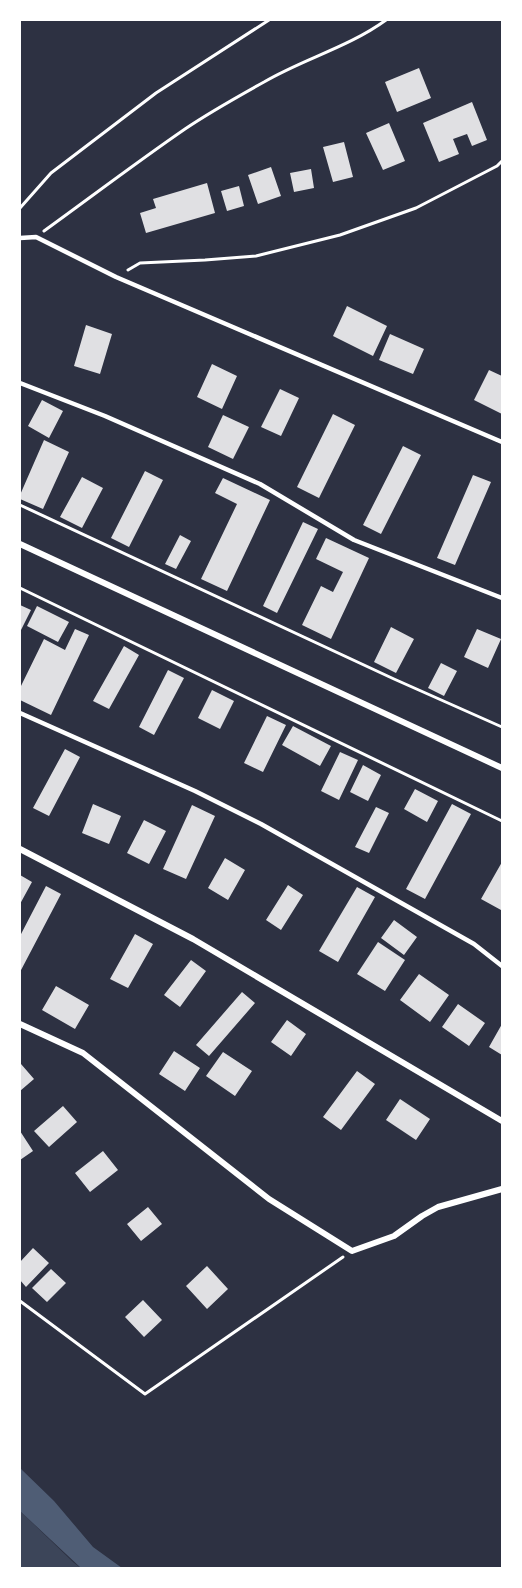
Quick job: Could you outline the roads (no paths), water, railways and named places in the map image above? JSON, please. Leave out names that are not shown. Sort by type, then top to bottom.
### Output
[{"type":"street","points":[[20,544],[502,768]]},
{"type":"street","points":[[20,849],[193,939],[502,1121]]},
{"type":"street","points":[[20,1024],[83,1053],[269,1199],[352,1251],[394,1236],[422,1216],[438,1208],[502,1189]]},
{"type":"lane","points":[[20,238],[36,237],[116,277],[502,442]]},
{"type":"lane","points":[[20,383],[105,416],[260,484],[354,540],[502,598]]},
{"type":"lane","points":[[20,713],[195,790],[261,824],[474,944],[502,966]]}]
